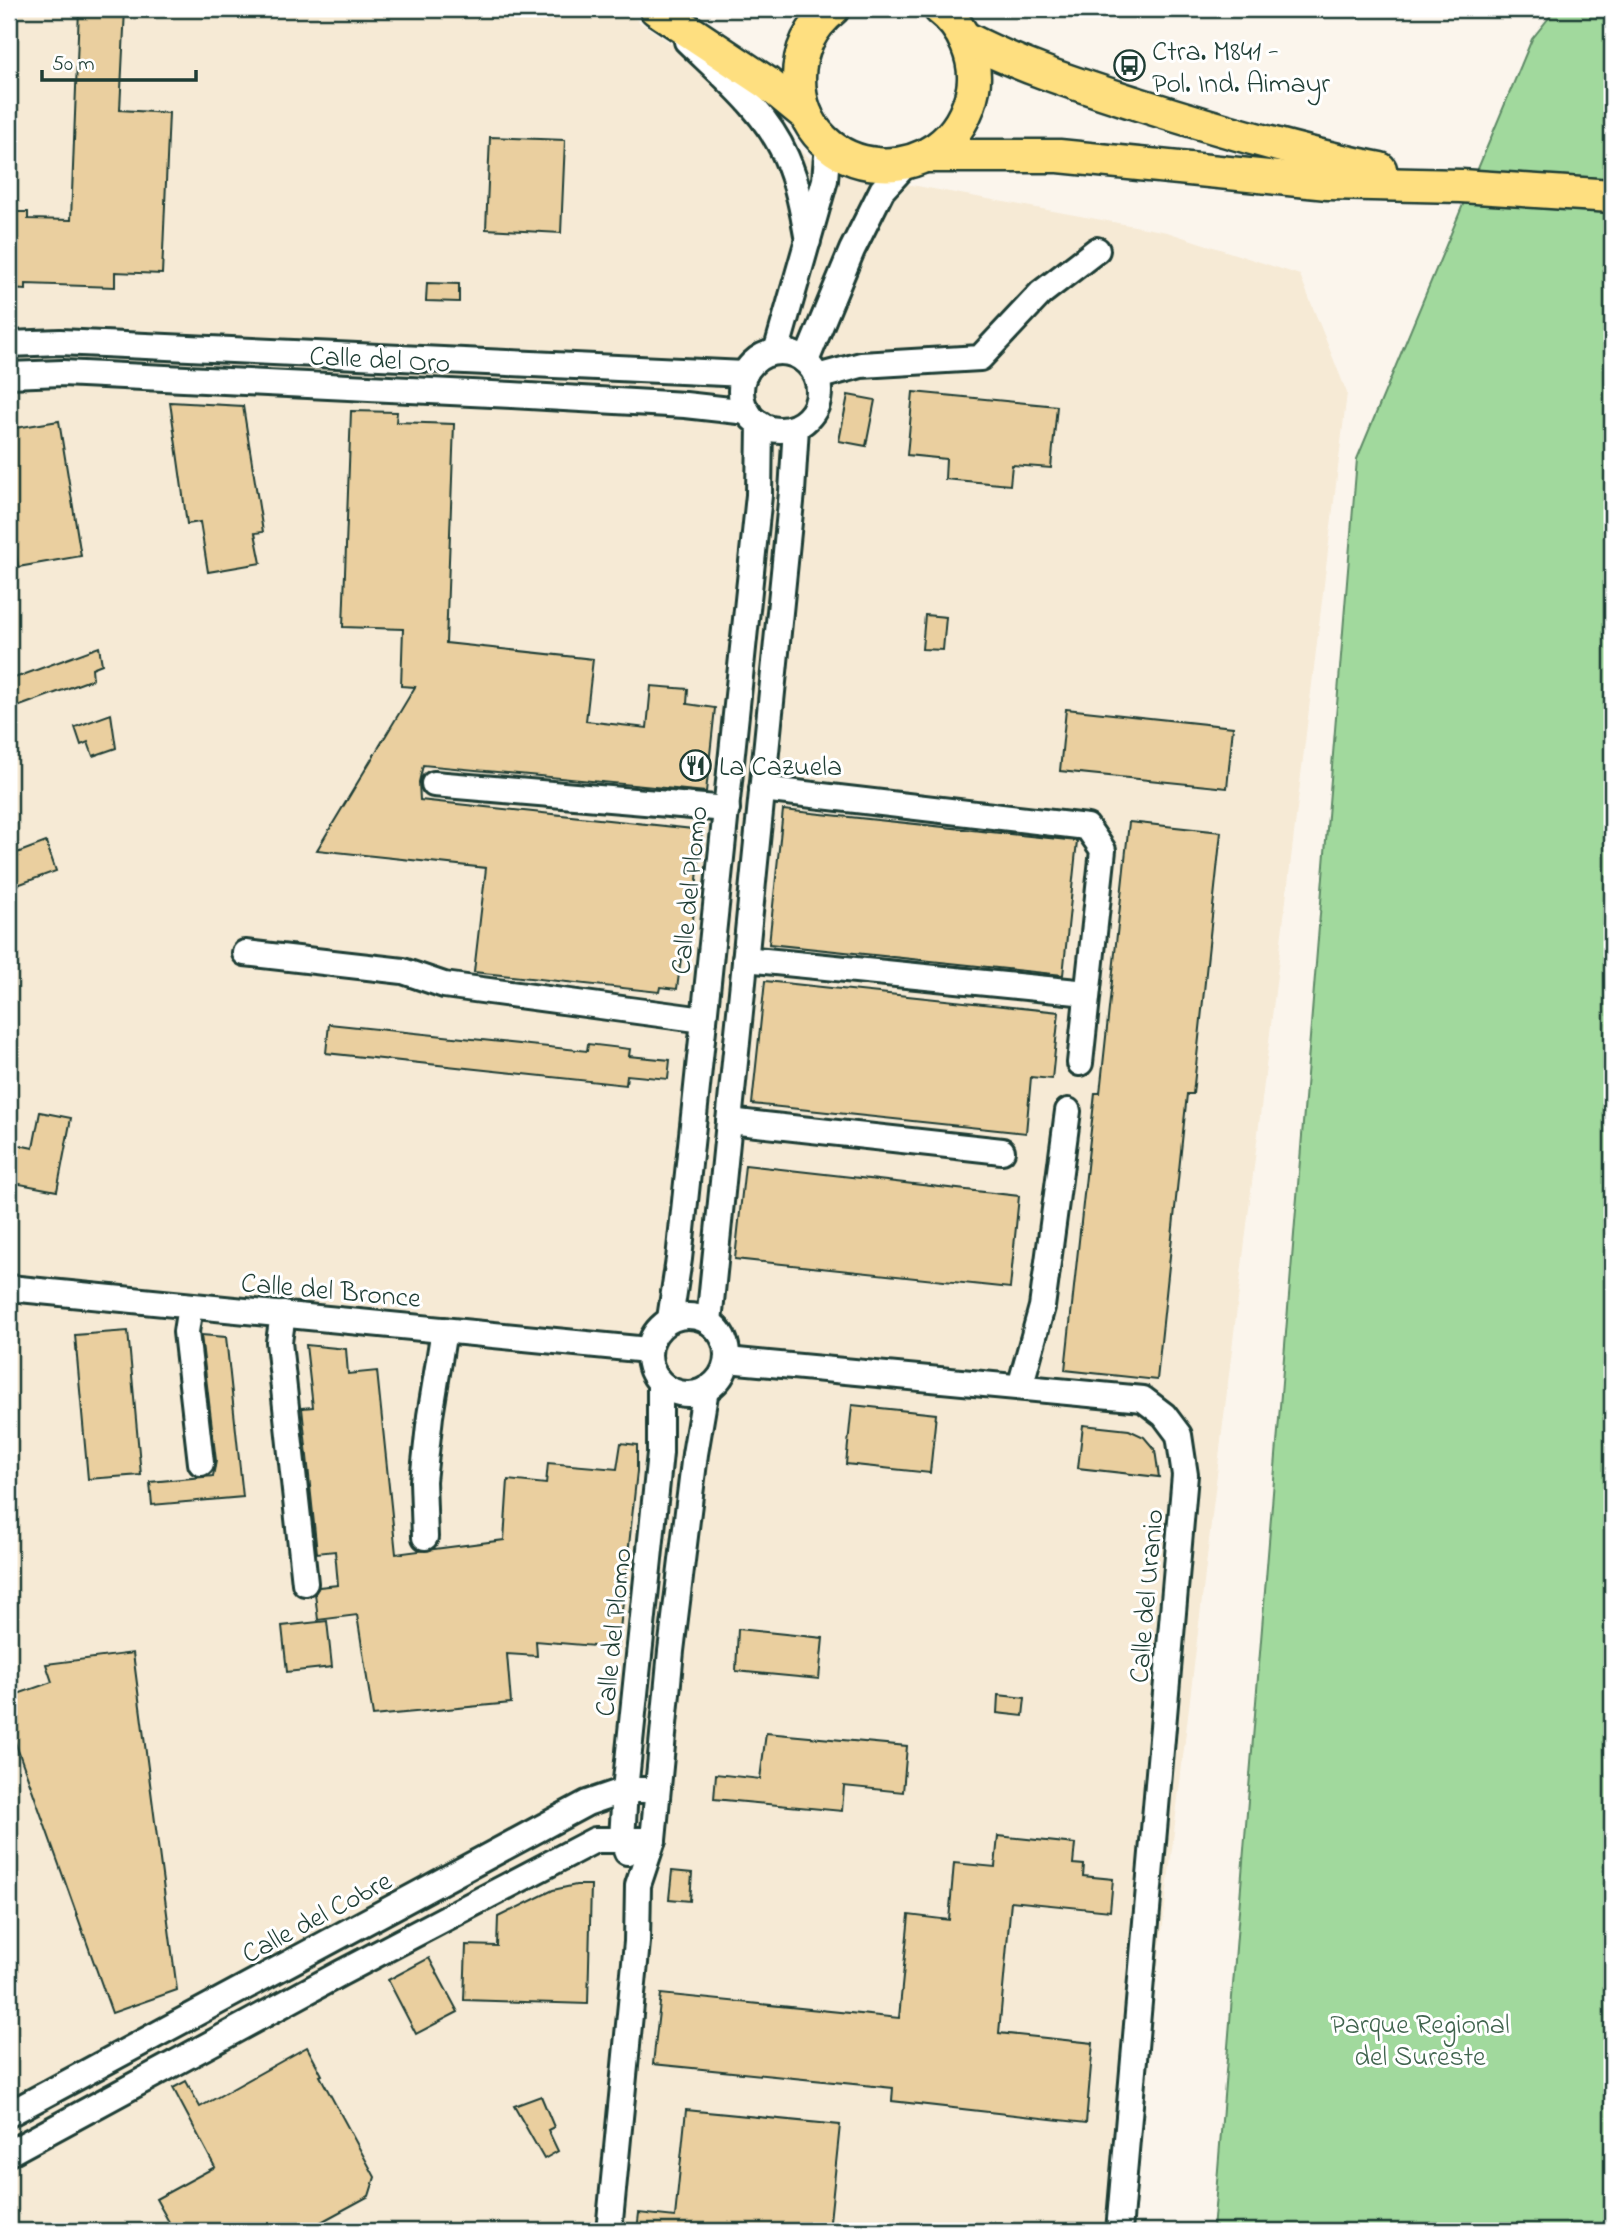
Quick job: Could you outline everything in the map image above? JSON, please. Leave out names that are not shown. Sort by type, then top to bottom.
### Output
[{"type":"main road","points":[[655,9],[767,83],[806,115]]},
{"type":"main road","points":[[833,9],[820,19],[806,40],[799,65],[799,90],[806,115],[816,131],[828,144],[852,159],[879,165],[916,160],[1059,156],[1328,183],[1461,186],[1612,196]]},
{"type":"main road","points":[[916,160],[944,144],[959,126],[970,105],[974,83],[972,60],[950,17]]},
{"type":"main road","points":[[950,17],[993,53],[1049,76],[1162,112],[1333,160],[1461,186]]},
{"type":"street","points":[[655,9],[762,117],[785,155],[798,190],[808,241]]},
{"type":"street","points":[[776,352],[825,180],[828,144]]},
{"type":"street","points":[[916,160],[882,190],[852,250],[812,369],[819,396],[811,415],[796,427],[772,429],[754,418],[742,400],[741,387],[745,374],[758,359],[776,352],[792,353],[812,369],[980,358],[1041,293],[1097,250]]},
{"type":"street","points":[[9,344],[61,342],[745,374]]},
{"type":"street","name":"Calle del Oro","points":[[9,375],[62,373],[685,405],[754,418]]},
{"type":"street","name":"Calle del Plomo","points":[[670,1320],[759,495],[754,418]]},
{"type":"street","points":[[709,1322],[791,505],[796,427]]},
{"type":"street","points":[[434,784],[727,809]]},
{"type":"street","points":[[762,789],[1087,827],[1103,850],[1080,1063]]},
{"type":"street","points":[[245,953],[403,971],[444,985],[704,1020]]},
{"type":"street","points":[[745,959],[1087,993]]},
{"type":"street","points":[[1020,1387],[1042,1307],[1068,1111]]},
{"type":"street","points":[[729,1121],[1002,1152]]},
{"type":"street","name":"Calle del Bronce","points":[[9,1289],[648,1350]]},
{"type":"street","points":[[190,1306],[186,1332],[201,1463]]},
{"type":"street","points":[[283,1314],[279,1342],[305,1583]]},
{"type":"street","points":[[683,1316],[709,1322],[720,1332],[726,1345],[727,1360],[716,1382],[706,1389],[690,1394],[674,1391],[660,1383],[649,1363],[648,1350],[659,1327],[683,1316]]},
{"type":"street","points":[[425,1537],[423,1481],[444,1330]]},
{"type":"street","name":"Calle del Uranio","points":[[727,1360],[1143,1399],[1164,1415],[1179,1435],[1185,1475],[1119,2231]]},
{"type":"street","name":"Calle del Plomo","points":[[638,1885],[622,1839],[660,1453],[660,1383]]},
{"type":"street","name":"Calle del Plomo","points":[[609,2231],[637,1942],[638,1885],[653,1840],[682,1559],[706,1389]]},
{"type":"street","name":"Calle del Cobre","points":[[9,2114],[587,1803],[625,1790],[657,1790]]},
{"type":"street","points":[[9,2153],[341,1973],[595,1840],[653,1840]]},
{"type":"shaded area","points":[[9,9],[620,9],[665,39],[824,169],[1167,232],[1300,275],[1347,393],[1126,2231],[9,2231]]},
{"type":"green space","name":"Parque Regional del Sureste","points":[[1556,9],[1612,9],[1612,2231],[1213,2231],[1357,459],[1532,39]]},
{"type":"building","points":[[79,9],[125,9],[120,110],[169,113],[162,274],[115,272],[115,287],[26,284],[26,290],[9,289],[9,212],[28,212],[28,219],[71,220]]},
{"type":"building","points":[[490,137],[565,140],[561,233],[486,229]]},
{"type":"building","points":[[427,283],[459,284],[459,302],[426,301]]},
{"type":"building","points":[[913,392],[1057,406],[1051,468],[1012,465],[1010,485],[945,479],[946,459],[907,455]]},
{"type":"building","points":[[848,395],[875,400],[866,446],[839,441]]},
{"type":"building","points":[[170,402],[243,406],[263,532],[255,533],[261,563],[208,572],[200,522],[187,524]]},
{"type":"building","points":[[351,411],[397,412],[396,422],[454,424],[446,643],[593,659],[586,721],[647,728],[651,686],[688,689],[687,704],[715,708],[706,792],[423,765],[419,782],[420,800],[702,830],[689,959],[681,958],[677,989],[660,987],[659,992],[474,972],[486,868],[317,850],[415,687],[401,686],[403,629],[343,627]]},
{"type":"building","points":[[59,421],[81,556],[18,567],[9,513],[9,429]]},
{"type":"building","points":[[925,615],[946,617],[943,650],[922,649]]},
{"type":"building","points":[[99,647],[102,664],[92,668],[93,679],[9,710],[9,680]]},
{"type":"building","points":[[1066,709],[1233,727],[1227,788],[1060,771]]},
{"type":"building","points":[[111,714],[116,748],[93,756],[88,742],[81,745],[75,727]]},
{"type":"building","points":[[783,810],[1077,841],[1063,975],[769,944]]},
{"type":"building","points":[[1129,822],[1221,832],[1193,1094],[1187,1094],[1157,1380],[1065,1370],[1095,1093],[1100,1093]]},
{"type":"building","points":[[46,842],[56,871],[9,888],[9,856]]},
{"type":"building","points":[[765,981],[1059,1012],[1052,1079],[1031,1077],[1026,1133],[752,1104]]},
{"type":"building","points":[[329,1024],[587,1051],[588,1044],[630,1049],[629,1056],[670,1060],[668,1079],[627,1075],[626,1085],[326,1053]]},
{"type":"building","points":[[40,1112],[71,1118],[57,1191],[9,1182],[9,1143],[33,1148]]},
{"type":"building","points":[[745,1165],[1019,1196],[1010,1288],[735,1259]]},
{"type":"building","points":[[128,1331],[141,1475],[88,1479],[75,1335]]},
{"type":"building","points":[[201,1335],[226,1337],[243,1497],[152,1505],[150,1482],[213,1476],[216,1461]]},
{"type":"building","points":[[306,1345],[346,1349],[348,1374],[377,1371],[396,1554],[504,1540],[508,1480],[546,1484],[548,1463],[617,1469],[621,1443],[637,1445],[637,1471],[618,1648],[536,1641],[537,1656],[507,1654],[511,1703],[373,1716],[357,1615],[318,1620],[315,1593],[319,1587],[338,1585],[335,1551],[317,1553],[302,1408],[313,1407]]},
{"type":"building","points":[[852,1405],[936,1414],[930,1473],[846,1464]]},
{"type":"building","points":[[1083,1425],[1129,1430],[1144,1437],[1155,1450],[1159,1477],[1078,1468]]},
{"type":"building","points":[[327,1621],[332,1667],[287,1672],[282,1626]]},
{"type":"building","points":[[738,1629],[823,1638],[819,1679],[736,1671]]},
{"type":"building","points":[[133,1653],[177,1990],[112,2013],[9,1725],[9,1697],[52,1682],[46,1664]]},
{"type":"building","points":[[998,1695],[1025,1698],[1023,1716],[997,1713]]},
{"type":"building","points":[[766,1733],[907,1746],[903,1792],[844,1786],[842,1811],[714,1799],[716,1774],[760,1779]]},
{"type":"building","points":[[998,1836],[1075,1844],[1073,1864],[1084,1865],[1083,1876],[1113,1879],[1110,1911],[1011,1901],[999,2033],[1093,2043],[1086,2123],[892,2101],[893,2088],[653,2064],[661,1994],[899,2018],[909,1915],[949,1920],[954,1863],[995,1867]]},
{"type":"building","points":[[672,1871],[692,1873],[690,1901],[669,1899]]},
{"type":"building","points":[[591,1885],[588,2004],[464,2000],[466,1945],[497,1946],[498,1917],[553,1890]]},
{"type":"building","points":[[429,1958],[458,2012],[416,2034],[388,1980]]},
{"type":"building","points":[[307,2047],[375,2177],[369,2196],[321,2222],[326,2231],[174,2231],[156,2199],[215,2167],[173,2088],[186,2081],[200,2107]]},
{"type":"building","points":[[541,2096],[554,2127],[548,2130],[558,2151],[544,2159],[514,2106]]},
{"type":"building","points":[[686,2110],[840,2125],[829,2231],[637,2231],[639,2213],[675,2217]]},
{"type":"place","name":"Ctra. M841 - Pol. Ind. Aimayr","points":[[1129,66]]},
{"type":"place","name":"La Cazuela","points":[[696,765]]}]
